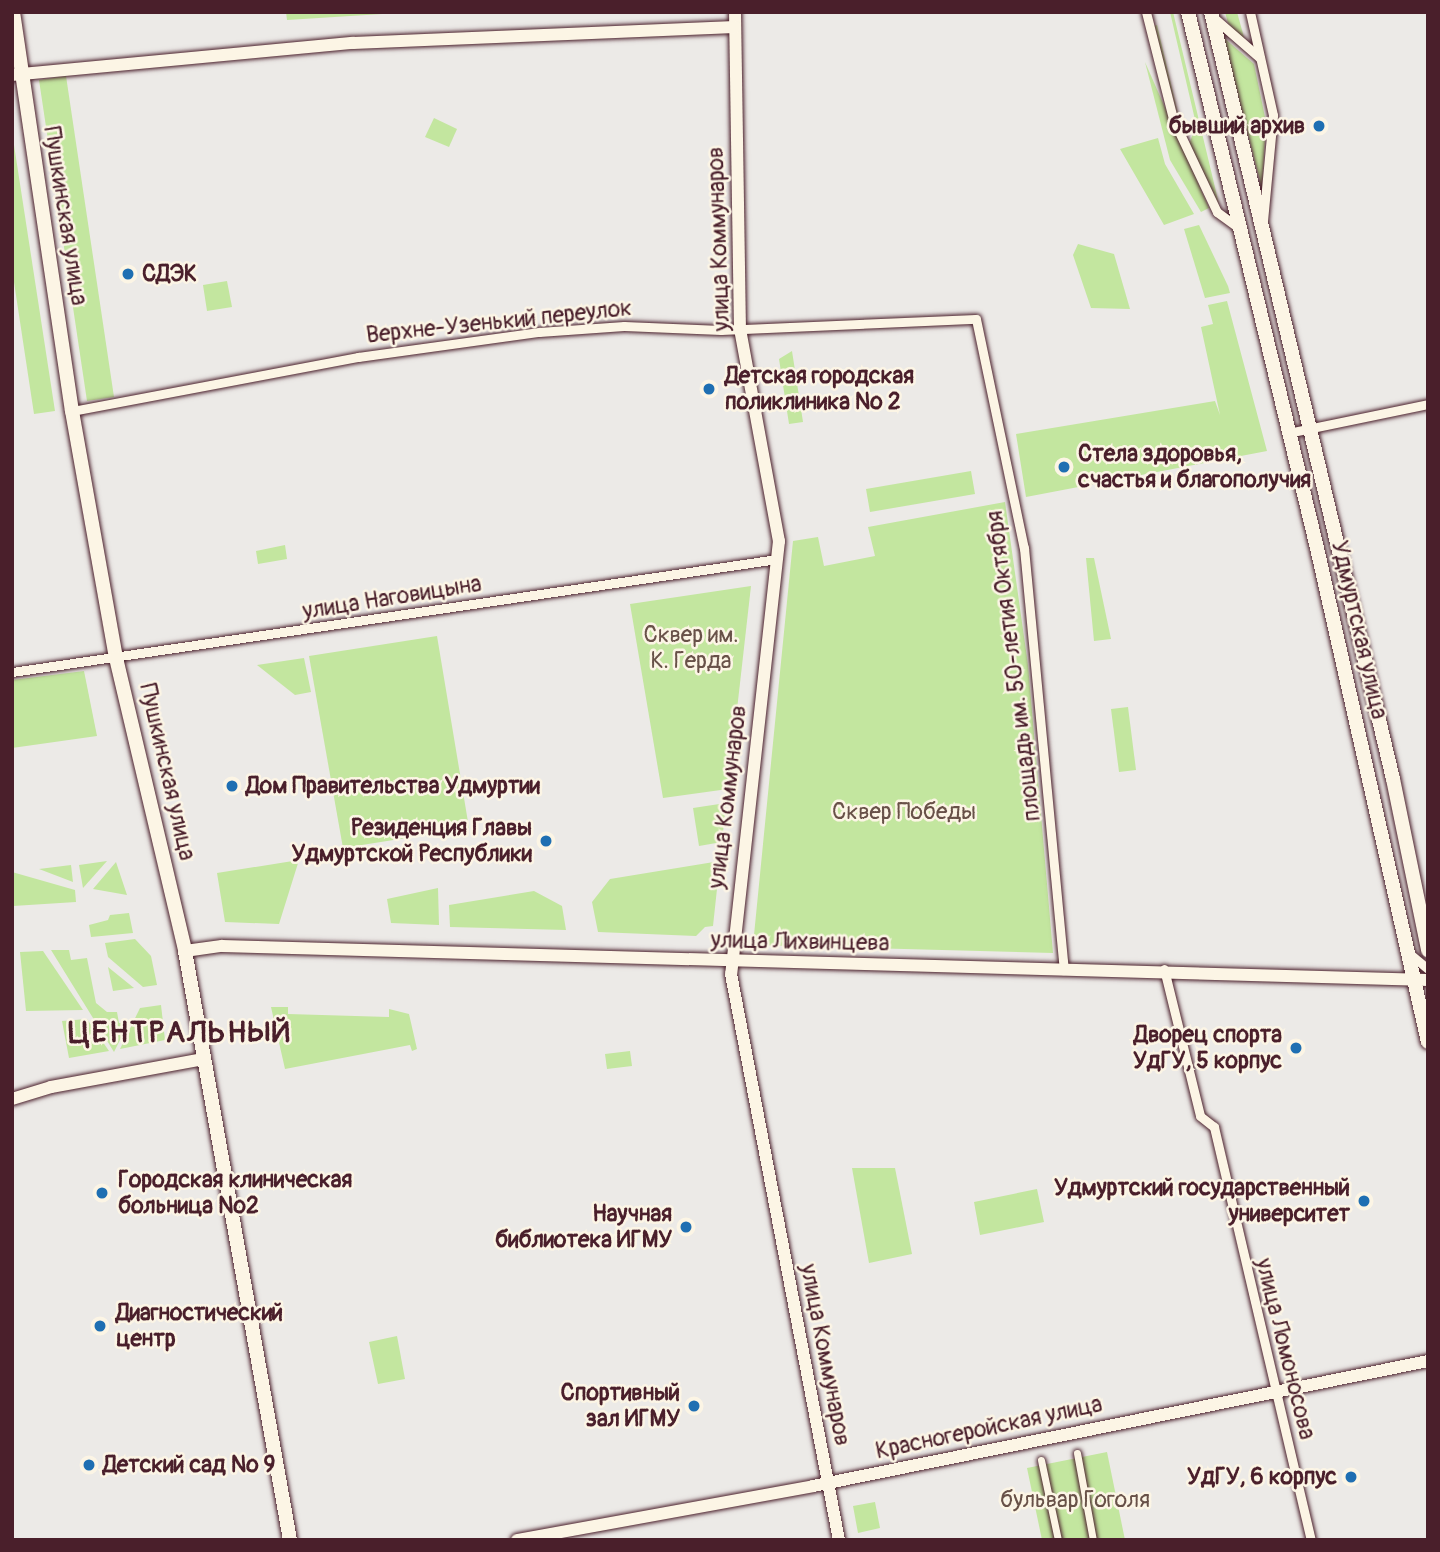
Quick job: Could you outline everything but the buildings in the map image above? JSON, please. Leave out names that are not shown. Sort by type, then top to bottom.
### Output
[{"type":"main road","name":"Пушкинская улица","points":[[13,12],[17,74],[116,658],[185,951],[290,1540]]},
{"type":"main road","name":"Удмуртская улица","points":[[1188,12],[1317,548],[1409,953],[1421,978],[1428,1042]]},
{"type":"main road","name":"Удмуртская улица","points":[[1211,14],[1393,779],[1428,950]]},
{"type":"main road","points":[[1253,282],[1274,277]]},
{"type":"main road","points":[[1317,548],[1338,543]]},
{"type":"main road","points":[[1371,785],[1393,779]]},
{"type":"street","name":"улица Коммунаров","points":[[735,12],[740,330],[779,541],[730,961],[839,1540]]},
{"type":"street","points":[[1146,12],[1173,119],[1217,212],[1240,229]]},
{"type":"street","name":"Удмуртская улица","points":[[1250,12],[1273,115],[1262,229]]},
{"type":"street","points":[[1211,14],[1260,58]]},
{"type":"street","points":[[17,74],[353,43],[735,27]]},
{"type":"street","name":"Верхне-Узенький переулок","points":[[72,411],[452,342],[624,326],[740,330],[976,319]]},
{"type":"street","name":"площадь им. 50-летия Октября","points":[[976,319],[1024,548],[1064,970]]},
{"type":"street","points":[[1288,433],[1428,404]]},
{"type":"street","name":"улица Наговицына","points":[[12,672],[777,559]]},
{"type":"street","name":"улица Лихвинцева","points":[[185,951],[222,946],[1064,970],[1164,969],[1421,978]]},
{"type":"street","points":[[1409,953],[1428,969]]},
{"type":"street","name":"улица Ломоносова","points":[[1164,969],[1200,1116],[1214,1127],[1311,1540]]},
{"type":"street","points":[[12,1099],[51,1087],[203,1059]]},
{"type":"street","name":"Красногеройская улица","points":[[517,1540],[828,1483],[1428,1361]]},
{"type":"street","points":[[1077,1453],[1093,1540]]},
{"type":"street","points":[[1041,1460],[1058,1540]]},
{"type":"green space","points":[[286,12],[414,12],[287,20]]},
{"type":"green space","points":[[1170,12],[1173,12],[1219,204],[1189,145],[1196,124]]},
{"type":"green space","points":[[1225,12],[1237,12],[1245,41],[1228,23]]},
{"type":"green space","points":[[1157,25],[1181,126],[1153,26]]},
{"type":"green space","points":[[1223,37],[1254,64],[1266,122],[1262,189]]},
{"type":"green space","points":[[1145,62],[1209,208],[1201,212],[1170,160]]},
{"type":"green space","points":[[66,76],[114,397],[87,401],[39,80]]},
{"type":"green space","points":[[434,118],[457,129],[449,147],[425,137]]},
{"type":"green space","points":[[12,132],[55,411],[34,414],[12,269]]},
{"type":"green space","points":[[1158,138],[1165,164],[1194,214],[1164,225],[1120,149]]},
{"type":"green space","points":[[1199,225],[1230,293],[1205,298],[1184,229]]},
{"type":"green space","points":[[1078,244],[1114,254],[1130,309],[1091,308],[1073,255]]},
{"type":"green space","points":[[227,281],[232,307],[207,311],[203,285]]},
{"type":"green space","points":[[1227,301],[1267,451],[1026,497],[1016,434],[1215,401],[1220,415],[1201,327],[1213,324],[1208,305]]},
{"type":"green space","points":[[792,351],[803,422],[789,424],[779,359]]},
{"type":"green space","points":[[971,471],[975,494],[870,512],[866,489]]},
{"type":"green space","name":"Сквер Победы","points":[[1005,502],[1028,665],[1053,953],[753,945],[793,541],[818,537],[824,566],[875,556],[868,527]]},
{"type":"green space","points":[[285,545],[287,559],[258,564],[256,551]]},
{"type":"green space","points":[[1086,558],[1094,558],[1111,639],[1094,641]]},
{"type":"green space","name":"Сквер им. К. Герда","points":[[751,586],[728,789],[663,798],[630,604]]},
{"type":"green space","points":[[437,636],[469,828],[343,848],[309,656]]},
{"type":"green space","points":[[304,658],[311,692],[295,695],[257,665]]},
{"type":"green space","points":[[84,671],[97,736],[12,748],[12,680]]},
{"type":"green space","points":[[1128,707],[1136,770],[1119,772],[1111,709]]},
{"type":"green space","points":[[726,803],[722,842],[699,846],[693,808]]},
{"type":"green space","points":[[299,860],[279,924],[225,922],[217,873]]},
{"type":"green space","points":[[107,861],[83,888],[79,865]]},
{"type":"green space","points":[[720,861],[713,926],[705,927],[696,936],[598,932],[592,902],[610,879]]},
{"type":"green space","points":[[116,862],[127,895],[93,889]]},
{"type":"green space","points":[[71,865],[73,882],[39,869]]},
{"type":"green space","points":[[12,872],[75,890],[76,902],[13,906]]},
{"type":"green space","points":[[438,888],[439,925],[391,923],[387,899]]},
{"type":"green space","points":[[534,891],[562,906],[566,930],[450,927],[449,905]]},
{"type":"green space","points":[[129,913],[133,933],[91,937],[89,925],[108,920],[110,915]]},
{"type":"green space","points":[[135,939],[151,956],[157,985],[143,987],[108,957],[105,943]]},
{"type":"green space","points":[[51,950],[69,950],[71,960],[87,958],[96,1003],[107,1012],[117,1012],[119,1023],[129,1022],[114,1052]]},
{"type":"green space","points":[[43,951],[83,1010],[26,1011],[20,952]]},
{"type":"green space","points":[[108,967],[134,988],[113,991]]},
{"type":"green space","points":[[161,1005],[165,1040],[120,1049],[140,1008]]},
{"type":"green space","points":[[271,1007],[288,1007],[288,1014],[389,1017],[389,1009],[409,1014],[417,1049],[412,1051],[410,1045],[285,1069]]},
{"type":"green space","points":[[87,1019],[109,1051],[69,1058],[62,1021]]},
{"type":"green space","points":[[630,1051],[632,1066],[607,1069],[605,1054]]},
{"type":"green space","points":[[852,1168],[895,1168],[912,1254],[869,1263]]},
{"type":"green space","points":[[1037,1189],[1044,1222],[980,1235],[974,1202]]},
{"type":"green space","points":[[397,1336],[405,1379],[378,1384],[369,1342]]},
{"type":"green space","name":"бульвар Гоголя","points":[[1107,1452],[1125,1540],[1042,1540],[1027,1468]]},
{"type":"green space","points":[[875,1502],[880,1528],[858,1533],[853,1506]]},
{"type":"place","name":"бывший архив","points":[[1319,126]]},
{"type":"place","name":"СДЭК","points":[[128,274]]},
{"type":"place","name":"Детская городская поликлиника № 2","points":[[709,389]]},
{"type":"place","name":"Стела здоровья, счастья и благополучия","points":[[1064,467]]},
{"type":"place","name":"Дом Правительства Удмуртии","points":[[232,786]]},
{"type":"place","name":"Резиденция Главы Удмуртской Республики","points":[[546,841]]},
{"type":"place","name":"Дворец спорта УдГУ, 5 корпус","points":[[1296,1048]]},
{"type":"place","name":"Городская клиническая больница №2","points":[[102,1193]]},
{"type":"place","name":"Удмуртский государственный университет","points":[[1364,1201]]},
{"type":"place","name":"Научная библиотека ИГМУ","points":[[686,1227]]},
{"type":"place","name":"Диагностический центр","points":[[100,1326]]},
{"type":"place","name":"Спортивный зал ИГМУ","points":[[694,1406]]},
{"type":"place","name":"Детский сад № 9","points":[[89,1465]]},
{"type":"place","name":"УдГУ, 6 корпус","points":[[1351,1477]]},
{"type":"district","name":"ЦЕНТРАЛЬНЫЙ","points":[[180,1033]]}]
